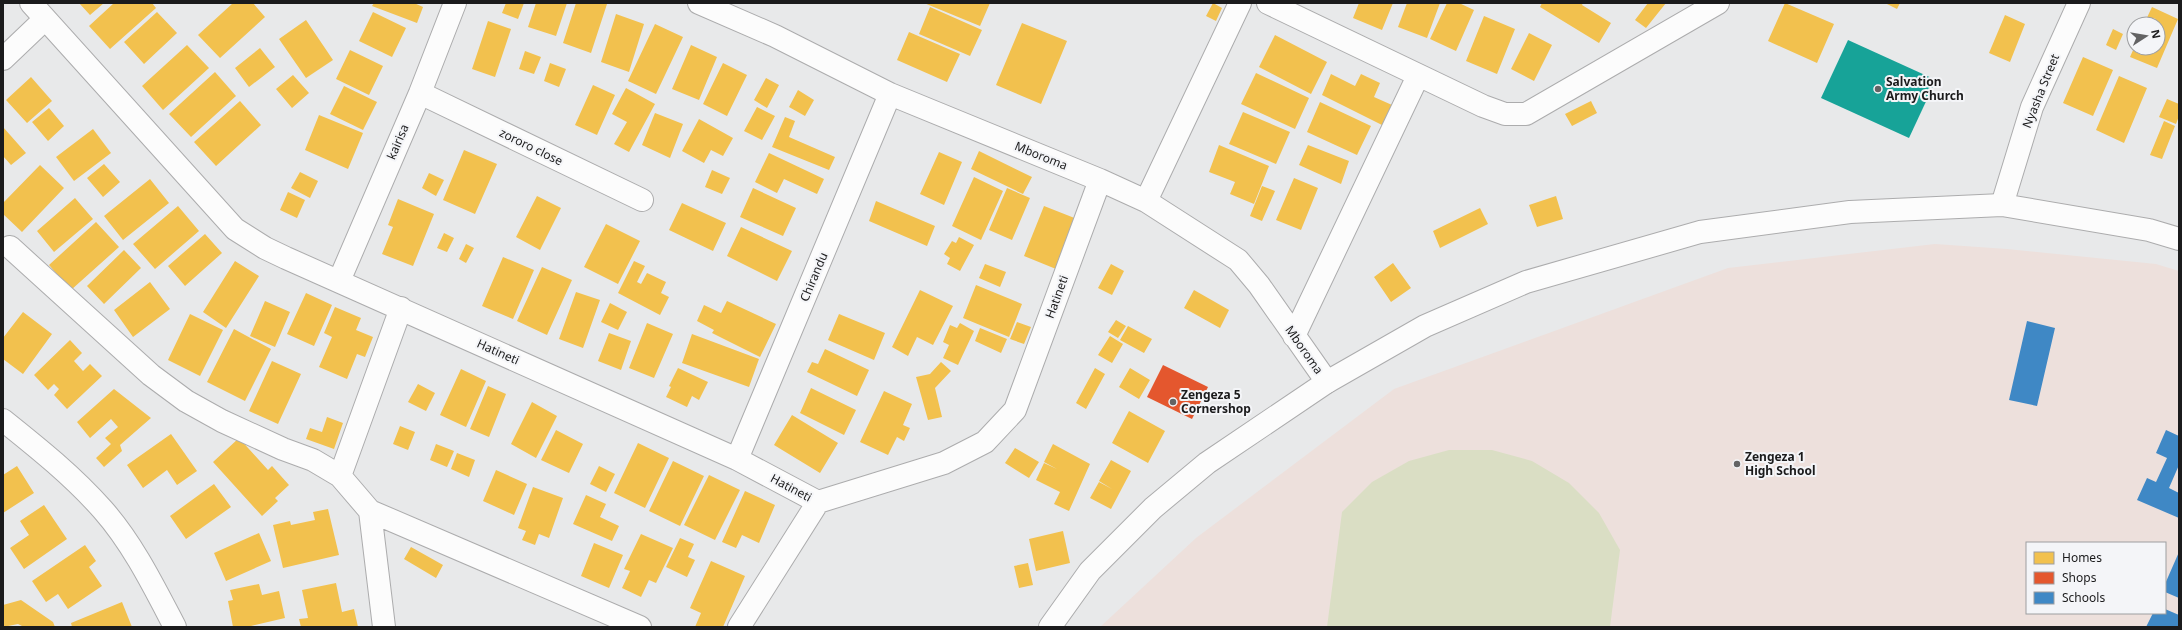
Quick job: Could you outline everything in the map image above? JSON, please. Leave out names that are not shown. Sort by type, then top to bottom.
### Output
[{"type":"street","name":"kairisa","points":[[339,281],[420,93],[455,3]]},
{"type":"street","name":"Mboroma","points":[[699,3],[775,36],[890,94],[1100,180],[1146,201],[1238,260],[1327,382]]},
{"type":"street","points":[[1146,201],[1240,3]]},
{"type":"street","points":[[1268,3],[1418,76],[1505,114],[1526,114],[1718,3]]},
{"type":"street","name":"Nyasha Street","points":[[2002,205],[2032,107],[2079,3]]},
{"type":"street","points":[[3,58],[38,11]]},
{"type":"street","name":"Hatineti","points":[[38,11],[235,230],[265,248],[737,459],[818,502],[944,463],[985,442],[1015,410],[1100,180]]},
{"type":"street","points":[[1294,336],[1418,76]]},
{"type":"street","name":"zororo close","points":[[420,93],[642,200]]},
{"type":"street","name":"Chirandu","points":[[737,459],[890,94]]},
{"type":"street","points":[[1050,627],[1090,571],[1153,508],[1207,462],[1327,382],[1425,326],[1526,282],[1700,232],[1850,212],[2002,205],[2141,229],[2179,239]]},
{"type":"street","points":[[10,247],[151,375],[186,401],[222,421],[282,449],[313,460],[340,476],[370,511],[640,627]]},
{"type":"street","points":[[340,476],[401,308]]},
{"type":"street","points":[[3,420],[55,461],[104,510],[143,566],[175,627]]},
{"type":"street","points":[[739,627],[818,502]]},
{"type":"street","points":[[370,511],[384,627]]},
{"type":"shaded area","name":"Zengeza 1 High School","points":[[1935,244],[2007,249],[2156,264],[2179,271],[2179,627],[1100,627],[1196,538],[1394,389],[1728,268]]},
{"type":"green space","points":[[1449,450],[1492,450],[1532,461],[1569,483],[1599,513],[1620,550],[1610,627],[1327,627],[1342,512],[1372,482],[1409,461]]},
{"type":"building: Homes","points":[[79,3],[104,3],[90,15]]},
{"type":"building: Homes","points":[[114,3],[152,3],[156,8],[110,49],[89,26]]},
{"type":"building: Homes","points":[[233,3],[253,3],[265,17],[220,58],[198,35]]},
{"type":"building: Homes","points":[[374,3],[414,3],[423,7],[417,23],[372,6]]},
{"type":"building: Homes","points":[[506,3],[524,3],[518,19],[502,13]]},
{"type":"building: Homes","points":[[536,3],[567,3],[556,36],[528,27]]},
{"type":"building: Homes","points":[[576,3],[607,4],[591,53],[563,43]]},
{"type":"building: Homes","points":[[924,3],[990,3],[980,26]]},
{"type":"building: Homes","points":[[1213,3],[1222,8],[1216,21],[1206,16]]},
{"type":"building: Homes","points":[[1359,3],[1393,3],[1382,30],[1353,18]]},
{"type":"building: Homes","points":[[1407,3],[1440,3],[1427,38],[1398,27]]},
{"type":"building: Homes","points":[[1447,3],[1459,3],[1474,10],[1456,51],[1430,39]]},
{"type":"building: Homes","points":[[1542,3],[1583,3],[1582,5],[1611,23],[1599,43],[1540,7]]},
{"type":"building: Homes","points":[[1648,3],[1666,3],[1646,28],[1635,20]]},
{"type":"building: Homes","points":[[1785,3],[1834,24],[1817,63],[1768,41]]},
{"type":"building: Homes","points":[[1885,3],[1900,3],[1897,9]]},
{"type":"building: Homes","points":[[930,7],[982,30],[970,56],[919,34]]},
{"type":"building: Homes","points":[[2152,7],[2178,19],[2166,47],[2166,16],[2148,16]]},
{"type":"building: Homes","points":[[157,12],[177,33],[144,64],[124,42]]},
{"type":"building: Homes","points":[[373,12],[406,28],[392,57],[359,41]]},
{"type":"building: Homes","points":[[616,14],[644,24],[629,72],[601,62]]},
{"type":"building: Homes","points":[[2005,15],[2025,24],[2010,62],[1989,53]]},
{"type":"building: Homes","points":[[1484,16],[1515,29],[1497,74],[1466,61]]},
{"type":"building: Homes","points":[[306,20],[333,60],[306,78],[279,39]]},
{"type":"building: Homes","points":[[488,21],[511,29],[495,77],[472,69]]},
{"type":"building: Homes","points":[[1022,23],[1067,41],[1041,104],[996,85]]},
{"type":"building: Homes","points":[[655,24],[683,37],[656,94],[628,81]]},
{"type":"building: Homes","points":[[2113,29],[2123,34],[2116,50],[2106,45]]},
{"type":"building: Homes","points":[[909,32],[960,54],[947,82],[897,60]]},
{"type":"building: Homes","points":[[1529,33],[1552,45],[1534,81],[1511,69]]},
{"type":"building: Homes","points":[[1275,35],[1327,62],[1311,94],[1259,67]]},
{"type":"building: Homes","points":[[187,45],[209,68],[163,110],[142,86]]},
{"type":"building: Homes","points":[[691,45],[717,57],[699,100],[672,89]]},
{"type":"building: Homes","points":[[260,48],[275,67],[249,87],[235,68]]},
{"type":"building: Homes","points":[[350,50],[383,66],[369,95],[336,79]]},
{"type":"building: Homes","points":[[525,51],[541,57],[534,74],[519,69]]},
{"type":"building: Homes","points":[[2130,56],[2162,56],[2157,68]]},
{"type":"building: Homes","points":[[2083,57],[2113,70],[2093,116],[2063,103]]},
{"type":"building: Homes","points":[[550,63],[566,69],[559,87],[544,81]]},
{"type":"building: Homes","points":[[723,63],[747,75],[727,116],[703,104]]},
{"type":"building: Homes","points":[[215,72],[236,96],[191,137],[169,114]]},
{"type":"building: Homes","points":[[1256,73],[1309,98],[1295,129],[1241,104]]},
{"type":"building: Homes","points":[[1331,74],[1355,86],[1361,74],[1380,83],[1374,97],[1392,105],[1382,125],[1322,95]]},
{"type":"building: Homes","points":[[293,75],[309,93],[292,108],[276,89]]},
{"type":"building: Homes","points":[[2119,76],[2147,88],[2124,143],[2096,130]]},
{"type":"building: Homes","points":[[31,77],[52,101],[27,123],[6,100]]},
{"type":"building: Homes","points":[[766,78],[779,85],[767,108],[754,100]]},
{"type":"building: Homes","points":[[593,85],[615,95],[597,135],[575,125]]},
{"type":"building: Homes","points":[[344,86],[377,102],[363,130],[330,114]]},
{"type":"building: Homes","points":[[626,88],[655,104],[629,152],[614,144],[627,122],[612,114]]},
{"type":"building: Homes","points":[[798,90],[814,100],[805,116],[789,107]]},
{"type":"building: Homes","points":[[2167,99],[2179,104],[2179,116],[2176,124],[2159,117]]},
{"type":"building: Homes","points":[[240,101],[261,125],[216,166],[194,142]]},
{"type":"building: Homes","points":[[1591,101],[1597,113],[1572,126],[1565,114]]},
{"type":"building: Homes","points":[[1320,102],[1371,126],[1357,155],[1307,132]]},
{"type":"building: Homes","points":[[757,107],[775,116],[762,140],[744,131]]},
{"type":"building: Homes","points":[[49,108],[64,126],[48,141],[32,122]]},
{"type":"building: Homes","points":[[1243,112],[1290,132],[1276,164],[1229,144]]},
{"type":"building: Homes","points":[[655,113],[683,124],[670,158],[642,145]]},
{"type":"building: Homes","points":[[319,115],[363,133],[348,169],[305,150]]},
{"type":"building: Homes","points":[[785,117],[795,121],[789,137],[835,157],[829,170],[772,147]]},
{"type":"building: Homes","points":[[699,119],[733,138],[723,156],[711,150],[704,163],[682,151]]},
{"type":"building: Homes","points":[[2164,121],[2175,126],[2162,159],[2150,155]]},
{"type":"building: Homes","points":[[3,127],[26,153],[11,165],[3,156]]},
{"type":"building: Homes","points":[[93,129],[111,153],[74,181],[56,157]]},
{"type":"building: Homes","points":[[1219,145],[1269,166],[1254,204],[1230,194],[1235,182],[1209,172]]},
{"type":"building: Homes","points":[[1308,145],[1349,161],[1341,184],[1299,165]]},
{"type":"building: Homes","points":[[464,150],[497,164],[475,214],[443,200]]},
{"type":"building: Homes","points":[[979,151],[1032,177],[1023,194],[971,169]]},
{"type":"building: Homes","points":[[939,152],[962,162],[944,205],[920,194]]},
{"type":"building: Homes","points":[[769,153],[824,179],[817,194],[784,179],[777,193],[755,182]]},
{"type":"building: Homes","points":[[104,164],[120,182],[103,197],[87,178]]},
{"type":"building: Homes","points":[[40,165],[64,188],[22,232],[3,214],[3,203]]},
{"type":"building: Homes","points":[[712,170],[730,178],[722,194],[705,187]]},
{"type":"building: Homes","points":[[300,172],[318,181],[310,198],[291,188]]},
{"type":"building: Homes","points":[[429,173],[444,180],[436,196],[422,188]]},
{"type":"building: Homes","points":[[974,177],[1003,191],[981,240],[952,226]]},
{"type":"building: Homes","points":[[1294,178],[1318,188],[1301,230],[1276,220]]},
{"type":"building: Homes","points":[[150,179],[169,203],[123,240],[104,216]]},
{"type":"building: Homes","points":[[1262,186],[1275,191],[1262,221],[1250,216]]},
{"type":"building: Homes","points":[[753,188],[796,208],[783,236],[740,217]]},
{"type":"building: Homes","points":[[1007,188],[1030,198],[1012,240],[989,230]]},
{"type":"building: Homes","points":[[288,192],[305,200],[297,218],[280,210]]},
{"type":"building: Homes","points":[[537,196],[561,208],[540,250],[516,237]]},
{"type":"building: Homes","points":[[1556,196],[1563,219],[1537,227],[1529,205]]},
{"type":"building: Homes","points":[[75,198],[93,219],[54,252],[37,231]]},
{"type":"building: Homes","points":[[398,199],[434,214],[413,266],[382,254],[393,227],[388,225]]},
{"type":"building: Homes","points":[[876,201],[935,226],[927,246],[869,221]]},
{"type":"building: Homes","points":[[682,203],[726,223],[713,251],[669,230]]},
{"type":"building: Homes","points":[[178,206],[199,231],[155,269],[133,244]]},
{"type":"building: Homes","points":[[1044,206],[1077,219],[1056,269],[1024,256]]},
{"type":"building: Homes","points":[[1480,208],[1488,224],[1440,248],[1433,231]]},
{"type":"building: Homes","points":[[96,222],[119,247],[71,290],[49,265]]},
{"type":"building: Homes","points":[[606,224],[640,241],[618,284],[584,267]]},
{"type":"building: Homes","points":[[741,227],[792,251],[777,281],[727,256]]},
{"type":"building: Homes","points":[[444,233],[454,238],[447,252],[437,248]]},
{"type":"building: Homes","points":[[205,234],[222,253],[185,286],[168,266]]},
{"type":"building: Homes","points":[[959,237],[974,245],[960,271],[947,264],[950,258],[944,254],[952,241],[956,243]]},
{"type":"building: Homes","points":[[466,244],[474,248],[466,263],[459,259]]},
{"type":"building: Homes","points":[[124,250],[141,268],[104,304],[87,286]]},
{"type":"building: Homes","points":[[503,257],[534,270],[513,319],[482,306]]},
{"type":"building: Homes","points":[[235,261],[259,276],[226,328],[203,312]]},
{"type":"building: Homes","points":[[634,261],[645,266],[637,282],[641,284],[647,273],[666,282],[661,293],[669,297],[660,315],[618,293]]},
{"type":"building: Homes","points":[[1393,263],[1411,288],[1391,302],[1374,277]]},
{"type":"building: Homes","points":[[985,264],[1006,272],[1000,287],[979,278]]},
{"type":"building: Homes","points":[[1111,264],[1124,271],[1112,295],[1098,288]]},
{"type":"building: Homes","points":[[542,267],[572,280],[547,335],[517,321]]},
{"type":"building: Homes","points":[[150,282],[170,309],[133,337],[114,310]]},
{"type":"building: Homes","points":[[976,285],[1022,304],[1009,337],[963,318]]},
{"type":"building: Homes","points":[[920,290],[953,306],[933,345],[917,337],[908,356],[892,347]]},
{"type":"building: Homes","points":[[1194,290],[1229,310],[1220,328],[1184,308]]},
{"type":"building: Homes","points":[[576,292],[600,300],[583,348],[559,339]]},
{"type":"building: Homes","points":[[306,293],[332,305],[314,346],[287,334]]},
{"type":"building: Homes","points":[[265,301],[290,312],[275,347],[250,336]]},
{"type":"building: Homes","points":[[727,301],[776,324],[760,357],[712,333],[714,330],[697,321],[704,305],[721,313]]},
{"type":"building: Homes","points":[[610,303],[627,312],[618,330],[601,322]]},
{"type":"building: Homes","points":[[335,307],[361,318],[356,330],[373,337],[365,357],[357,354],[347,379],[319,367],[332,337],[324,333]]},
{"type":"building: Homes","points":[[23,312],[52,334],[23,374],[3,359],[3,338]]},
{"type":"building: Homes","points":[[190,314],[223,330],[200,376],[168,360]]},
{"type":"building: Homes","points":[[839,314],[885,333],[874,360],[828,340]]},
{"type":"building: Homes","points":[[1116,320],[1126,326],[1118,338],[1108,332]]},
{"type":"building: Homes","points":[[1017,322],[1031,327],[1024,344],[1010,339]]},
{"type":"building: Homes","points":[[647,323],[673,334],[654,378],[629,368]]},
{"type":"building: Homes","points":[[960,323],[974,331],[958,365],[943,358],[949,345],[943,342],[950,325],[957,328]]},
{"type":"building: Homes","points":[[1128,326],[1152,339],[1144,353],[1120,340]]},
{"type":"building: Homes","points":[[980,328],[1007,339],[1001,353],[975,341]]},
{"type":"building: Homes","points":[[234,329],[271,349],[245,401],[207,382]]},
{"type":"building: Homes","points":[[609,333],[631,341],[621,370],[598,361]]},
{"type":"building: Homes","points":[[692,334],[759,359],[749,387],[682,363]]},
{"type":"building: Homes","points":[[1110,336],[1123,344],[1112,363],[1098,355]]},
{"type":"building: Homes","points":[[70,340],[82,353],[74,361],[83,371],[90,364],[102,376],[67,409],[54,395],[59,389],[54,384],[48,390],[34,375]]},
{"type":"building: Homes","points":[[825,349],[869,370],[857,396],[807,372],[812,362],[818,364]]},
{"type":"building: Homes","points":[[272,361],[301,374],[278,424],[249,411]]},
{"type":"building: Homes","points":[[941,362],[951,371],[935,388],[942,417],[928,420],[916,377],[930,374]]},
{"type":"building: Homes","points":[[678,368],[708,382],[699,400],[692,396],[687,407],[666,397],[671,387],[669,386]]},
{"type":"building: Homes","points":[[1095,368],[1105,374],[1086,409],[1076,403]]},
{"type":"building: Homes","points":[[1130,368],[1150,380],[1139,399],[1119,387]]},
{"type":"building: Homes","points":[[461,369],[486,381],[466,427],[440,415]]},
{"type":"building: Homes","points":[[418,384],[435,393],[426,411],[408,402]]},
{"type":"building: Homes","points":[[488,386],[506,394],[489,437],[470,429]]},
{"type":"building: Homes","points":[[811,388],[856,410],[844,435],[800,413]]},
{"type":"building: Homes","points":[[114,389],[151,418],[120,445],[122,451],[104,467],[96,458],[111,444],[105,438],[118,427],[111,419],[90,438],[77,422]]},
{"type":"building: Homes","points":[[884,391],[912,404],[903,425],[910,428],[904,441],[897,437],[888,455],[860,442]]},
{"type":"building: Homes","points":[[532,402],[557,416],[536,458],[511,444]]},
{"type":"building: Homes","points":[[1129,411],[1165,431],[1148,463],[1112,443]]},
{"type":"building: Homes","points":[[792,415],[838,443],[820,473],[774,445]]},
{"type":"building: Homes","points":[[327,417],[343,423],[334,449],[306,439],[310,428],[322,432]]},
{"type":"building: Homes","points":[[400,426],[415,432],[408,450],[393,444]]},
{"type":"building: Homes","points":[[556,430],[583,444],[569,473],[541,460]]},
{"type":"building: Homes","points":[[171,434],[197,471],[177,485],[167,470],[143,488],[127,465]]},
{"type":"building: Homes","points":[[239,438],[268,470],[272,466],[289,485],[275,498],[278,501],[262,516],[213,462]]},
{"type":"building: Homes","points":[[638,443],[669,458],[645,508],[614,493]]},
{"type":"building: Homes","points":[[436,444],[454,451],[447,467],[430,460]]},
{"type":"building: Homes","points":[[1053,444],[1090,464],[1069,511],[1054,504],[1060,492],[1036,480],[1044,463],[1057,469],[1044,462]]},
{"type":"building: Homes","points":[[1015,448],[1039,462],[1029,478],[1005,463]]},
{"type":"building: Homes","points":[[457,453],[475,460],[469,477],[451,469]]},
{"type":"building: Homes","points":[[1111,460],[1131,471],[1111,509],[1090,498],[1099,482],[1112,489],[1099,481]]},
{"type":"building: Homes","points":[[673,461],[704,476],[680,526],[649,511]]},
{"type":"building: Homes","points":[[17,466],[34,493],[3,513],[3,475]]},
{"type":"building: Homes","points":[[599,466],[615,474],[606,492],[590,484]]},
{"type":"building: Homes","points":[[496,470],[527,484],[514,515],[483,501]]},
{"type":"building: Homes","points":[[709,475],[740,490],[715,540],[684,525]]},
{"type":"building: Homes","points":[[214,484],[231,507],[186,539],[170,516]]},
{"type":"building: Homes","points":[[533,487],[563,498],[549,538],[539,534],[535,545],[522,540],[526,531],[518,528]]},
{"type":"building: Homes","points":[[745,491],[775,505],[759,543],[742,535],[736,548],[722,542]]},
{"type":"building: Homes","points":[[586,495],[606,504],[600,517],[619,526],[612,541],[573,524]]},
{"type":"building: Homes","points":[[44,505],[67,539],[24,569],[10,548],[29,535],[20,521]]},
{"type":"building: Homes","points":[[328,509],[339,555],[283,568],[273,525],[290,521],[291,525],[315,520],[313,512]]},
{"type":"building: Homes","points":[[1063,531],[1070,563],[1036,571],[1029,539]]},
{"type":"building: Homes","points":[[259,533],[271,561],[226,581],[214,553]]},
{"type":"building: Homes","points":[[641,534],[673,548],[656,583],[649,580],[641,597],[622,588],[630,571],[624,569]]},
{"type":"building: Homes","points":[[680,538],[694,544],[688,557],[695,560],[687,577],[666,567]]},
{"type":"building: Homes","points":[[594,543],[623,555],[609,588],[581,576]]},
{"type":"building: Homes","points":[[85,545],[96,561],[89,567],[102,586],[68,609],[58,594],[46,602],[32,581]]},
{"type":"building: Homes","points":[[411,547],[443,565],[436,578],[404,559]]},
{"type":"building: Homes","points":[[711,561],[745,576],[723,627],[695,627],[701,613],[690,608]]},
{"type":"building: Homes","points":[[1028,563],[1033,585],[1019,588],[1014,566]]},
{"type":"building: Homes","points":[[336,583],[342,612],[354,609],[358,627],[301,627],[299,619],[308,618],[302,590]]},
{"type":"building: Homes","points":[[259,584],[262,595],[279,591],[285,618],[247,627],[233,627],[228,601],[233,600],[230,590]]},
{"type":"building: Homes","points":[[21,600],[53,622],[55,627],[24,627],[18,624],[3,627],[3,605]]},
{"type":"building: Homes","points":[[122,602],[132,627],[72,627],[71,623]]},
{"type":"building: Shops","points":[[1163,365],[1208,387],[1192,419],[1147,397]]},
{"type":"building: Schools","points":[[2027,321],[2055,328],[2037,406],[2009,400]]},
{"type":"building: Schools","points":[[2166,430],[2179,436],[2179,465],[2169,488],[2179,493],[2179,518],[2137,500],[2147,478],[2156,482],[2167,458],[2156,453]]},
{"type":"building: Schools","points":[[2179,552],[2179,598],[2166,592],[2166,582]]},
{"type":"building: Schools","points":[[2166,609],[2179,615],[2178,627],[2146,627],[2152,614],[2166,614]]},
{"type":"building: Public","name":"Salvation Army Church","points":[[1848,40],[1936,80],[1909,138],[1821,98]]},
{"type":"place","name":"Salvation Army Church","points":[[1878,89]]},
{"type":"place","name":"Zengeza 5 Cornershop","points":[[1173,402]]},
{"type":"place","name":"Zengeza 1 High School","points":[[1737,464]]}]
